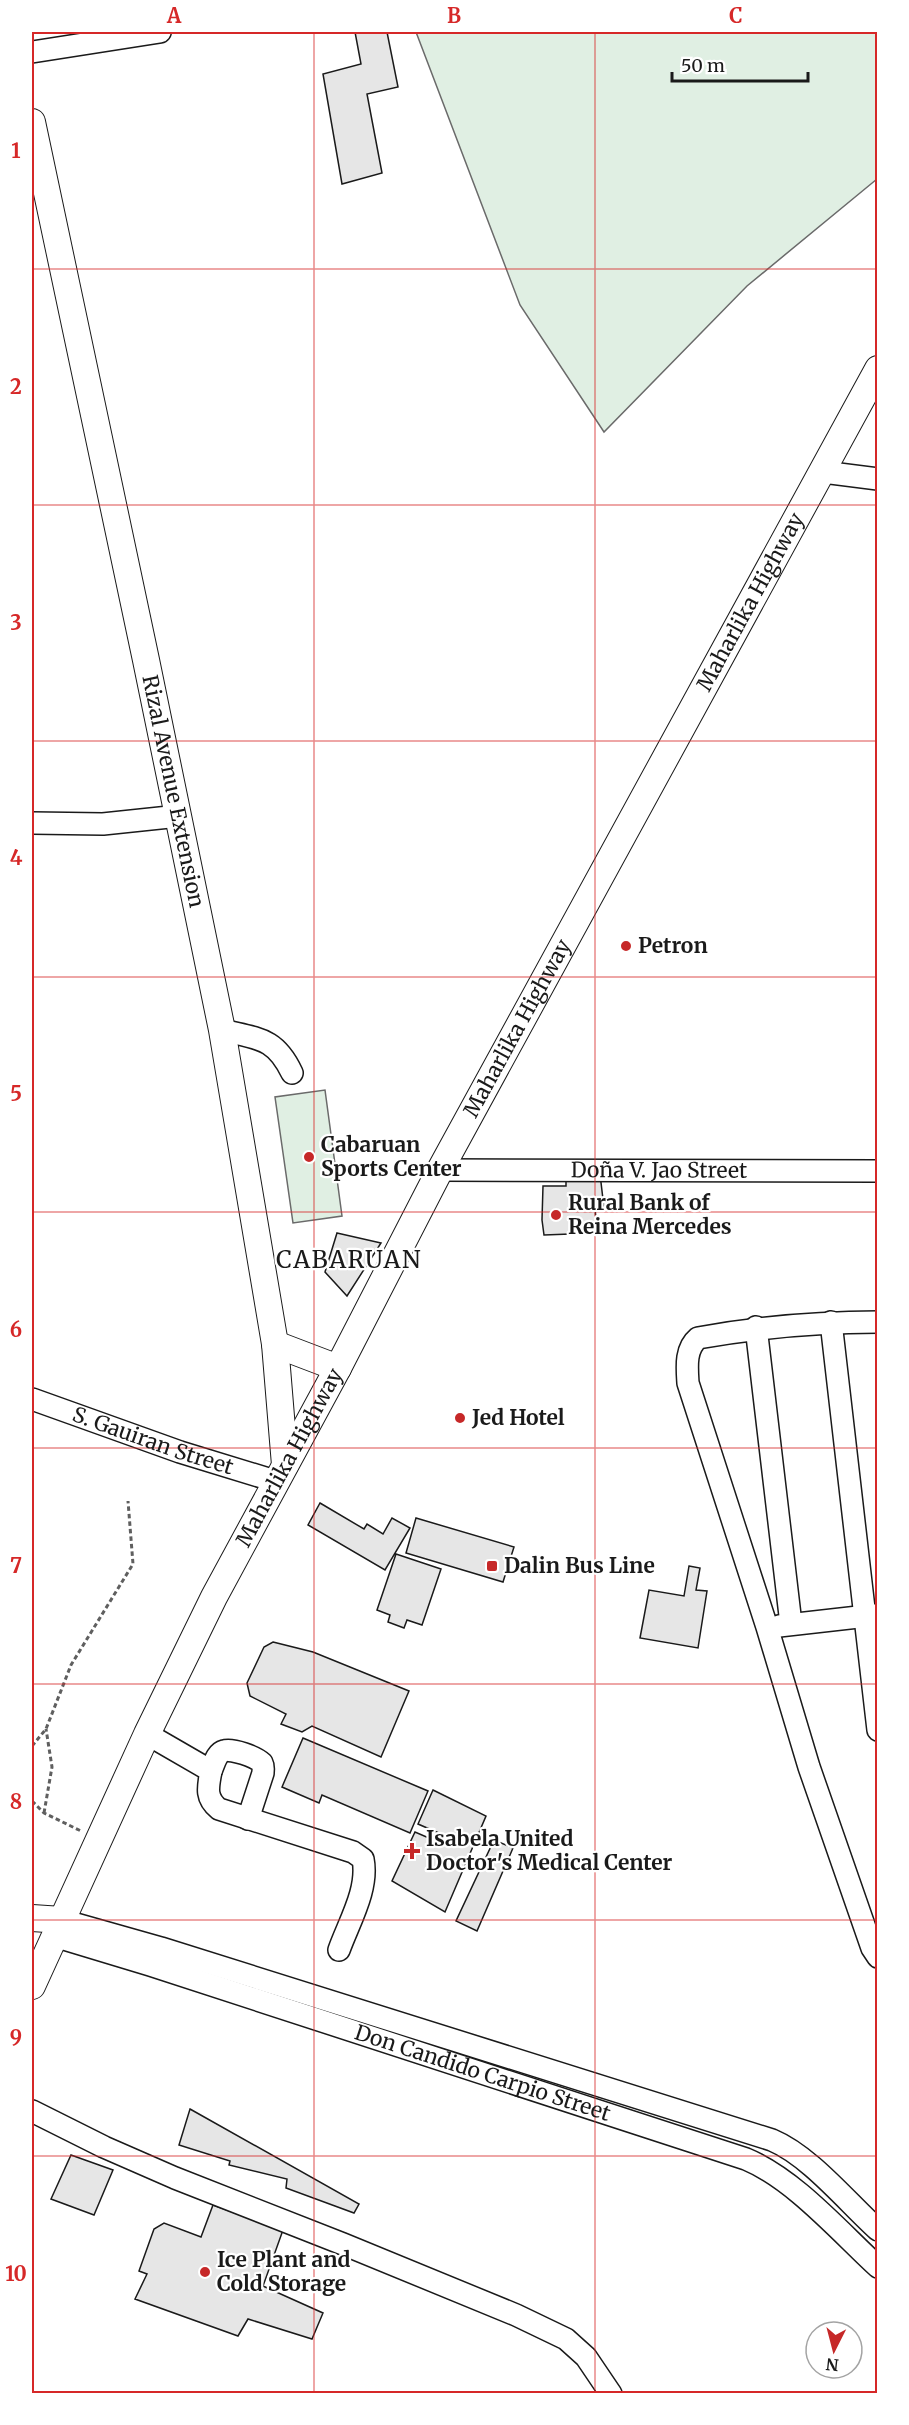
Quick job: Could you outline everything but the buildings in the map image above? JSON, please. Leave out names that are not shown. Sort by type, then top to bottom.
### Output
[{"type":"main road","name":"Rizal Avenue Extension","points":[[32,122],[222,1030],[275,1344],[280,1473]]},
{"type":"main road","name":"Maharlika Highway","points":[[32,1986],[147,1734],[214,1597],[338,1368],[440,1170],[878,369]]},
{"type":"main road","points":[[275,1344],[338,1368]]},
{"type":"main road","points":[[32,1918],[58,1928]]},
{"type":"street","points":[[32,52],[160,32]]},
{"type":"street","points":[[822,472],[878,479]]},
{"type":"street","points":[[32,822],[103,824],[179,816]]},
{"type":"street","points":[[222,1030],[258,1039],[276,1048],[284,1056],[292,1073]]},
{"type":"street","name":"Doña V. Jao Street","points":[[440,1170],[878,1171]]},
{"type":"street","points":[[878,1322],[831,1322],[756,1327],[698,1338],[693,1343],[687,1366],[688,1383],[809,1767],[872,1948],[878,1957]]},
{"type":"street","points":[[831,1322],[870,1615],[878,1730]]},
{"type":"street","points":[[756,1327],[791,1624]]},
{"type":"street","name":"S. Gauiran Street","points":[[32,1399],[180,1452],[280,1473]]},
{"type":"street","points":[[766,1628],[870,1615]]},
{"type":"street","points":[[147,1734],[211,1771]]},
{"type":"street","points":[[248,1819],[264,1766],[232,1750],[224,1750],[218,1755],[211,1771],[208,1793],[212,1804],[219,1809],[248,1819],[353,1852],[363,1859],[362,1889],[339,1950]]},
{"type":"street","name":"Don Candido Carpio Street","points":[[58,1928],[161,1948],[772,2140],[786,2146],[802,2158],[878,2230]]},
{"type":"street","name":"Don Candido Carpio Street","points":[[58,1928],[182,1975],[746,2159],[765,2167],[783,2180],[878,2267]]},
{"type":"street","points":[[32,2111],[165,2174],[397,2266],[566,2339],[586,2356],[611,2394]]},
{"type":"path","points":[[32,1746],[46,1729],[71,1665],[133,1564],[128,1501]]},
{"type":"path","points":[[44,1813],[52,1767],[46,1729]]},
{"type":"path","points":[[32,1801],[44,1813],[99,1839]]},
{"type":"green space","points":[[416,32],[877,32],[877,179],[747,286],[604,432],[520,305]]},
{"type":"green space","name":"Cabaruan Sports Center","points":[[325,1090],[342,1216],[293,1223],[275,1097]]},
{"type":"place","name":"Petron","points":[[626,946]]},
{"type":"place","name":"Cabaruan Sports Center","points":[[309,1157]]},
{"type":"place","name":"Rural Bank of Reina Mercedes","points":[[556,1215]]},
{"type":"place","name":"Jed Hotel","points":[[460,1418]]},
{"type":"place","name":"Dalin Bus Line","points":[[492,1566]]},
{"type":"place","name":"Isabela United Doctor's Medical Center","points":[[412,1851]]},
{"type":"place","name":"Ice Plant and Cold Storage","points":[[205,2272]]},
{"type":"district","name":"CABARUAN","points":[[349,1260]]}]
